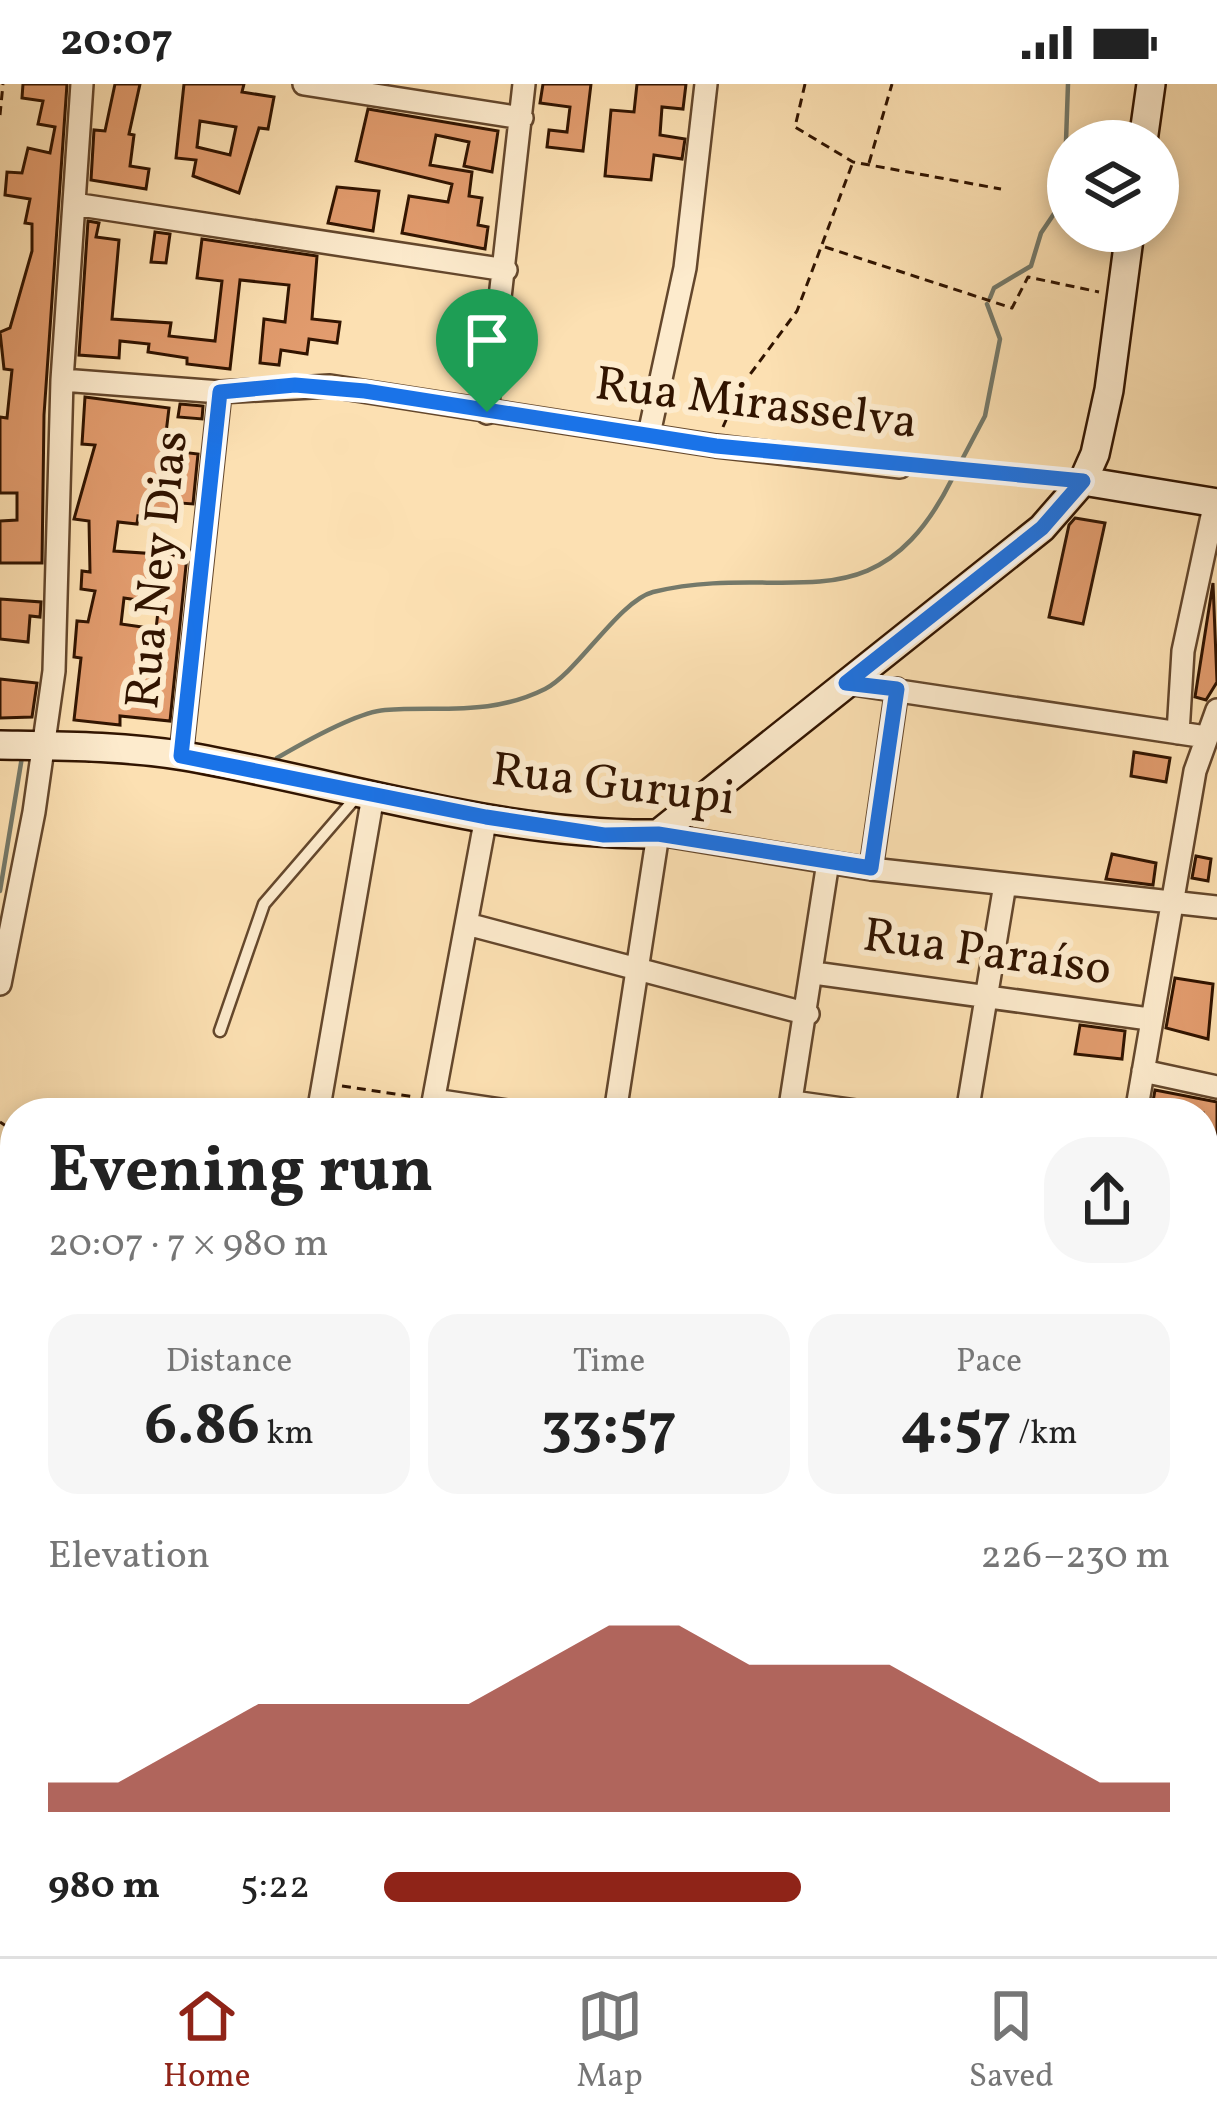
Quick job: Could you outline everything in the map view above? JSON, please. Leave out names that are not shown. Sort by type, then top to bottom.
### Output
[{"type":"street","points":[[0,984],[54,670],[62,380],[82,84]]},
{"type":"street","points":[[304,84],[522,118]]},
{"type":"street","points":[[487,412],[524,84]]},
{"type":"street","points":[[649,434],[685,268],[706,84]]},
{"type":"street","points":[[1146,120],[1151,84]]},
{"type":"street","points":[[74,204],[506,270]]},
{"type":"street","points":[[617,1098],[658,834],[1042,528],[1083,481],[1103,425],[1127,252]]},
{"type":"street","name":"Rua Mirasselva","points":[[62,380],[220,392],[330,386],[716,446],[900,467]]},
{"type":"street","name":"Rua Ney Dias","points":[[181,756],[220,392]]},
{"type":"street","points":[[1083,481],[1216,503],[1184,651],[1178,733]]},
{"type":"street","points":[[846,683],[1206,737]]},
{"type":"street","points":[[871,868],[897,689]]},
{"type":"street","points":[[1138,1098],[1171,900],[1206,773],[1206,737],[1217,710]]},
{"type":"street","name":"Rua Gurupi","points":[[0,745],[181,756],[366,795],[604,835],[658,834],[871,868],[1217,908]]},
{"type":"street","points":[[320,1098],[366,795]]},
{"type":"street","points":[[434,1098],[486,817]]},
{"type":"street","points":[[793,1098],[828,862]]},
{"type":"street","points":[[969,1098],[1005,884]]},
{"type":"street","points":[[467,924],[808,1014]]},
{"type":"street","name":"Rua Paraíso","points":[[814,973],[1149,1018]]},
{"type":"street","points":[[1143,1071],[1217,1087]]},
{"type":"lane","points":[[220,1031],[264,904],[366,795]]},
{"type":"path","points":[[0,115],[3,84]]},
{"type":"path","points":[[805,84],[795,128],[853,162],[1000,189]]},
{"type":"path","points":[[869,165],[892,84]]},
{"type":"path","points":[[716,446],[740,388],[797,311],[825,247],[853,162]]},
{"type":"path","points":[[825,247],[1012,308],[1028,277],[1120,296]]},
{"type":"path","name":"Rua Mirasselva","points":[[900,467],[1083,481]]},
{"type":"path","points":[[322,1084],[392,1098]]},
{"type":"building","points":[[23,84],[67,84],[44,415],[42,563],[0,563],[0,521],[17,520],[17,493],[0,493],[0,417],[7,418],[12,370],[4,369],[0,332],[10,328],[32,251],[32,224],[25,223],[30,199],[5,195],[7,172],[22,173],[28,148],[50,153],[55,127],[38,124],[43,101],[22,98]]},
{"type":"building","points":[[115,84],[140,84],[129,134],[134,135],[130,166],[149,169],[146,189],[91,180],[94,130],[105,131]]},
{"type":"building","points":[[184,84],[244,84],[242,92],[274,97],[268,129],[259,128],[239,193],[193,176],[196,160],[176,158]],"holes":[[[200,121],[236,127],[230,155],[197,147]]]},
{"type":"building","points":[[543,84],[591,84],[583,151],[547,147],[549,130],[567,132],[570,107],[540,103]]},
{"type":"building","points":[[637,84],[686,84],[683,109],[662,107],[660,135],[685,139],[682,159],[654,155],[651,180],[605,176],[611,110],[634,112]]},
{"type":"building","points":[[368,109],[498,131],[492,172],[464,166],[469,142],[436,135],[430,165],[472,172],[469,196],[482,198],[478,225],[488,227],[485,249],[402,233],[409,196],[448,202],[452,184],[356,161]]},
{"type":"building","points":[[337,187],[379,191],[373,231],[328,223]]},
{"type":"building","points":[[88,221],[99,223],[96,237],[119,240],[112,319],[171,323],[169,336],[215,341],[222,281],[197,278],[202,239],[317,256],[312,319],[340,322],[337,343],[309,339],[307,354],[281,350],[279,365],[260,363],[264,319],[285,322],[289,285],[240,280],[230,369],[187,364],[187,358],[148,352],[149,344],[120,341],[119,358],[79,355]]},
{"type":"building","points":[[155,232],[170,234],[166,263],[151,262]]},
{"type":"building","points":[[85,397],[169,408],[164,450],[198,454],[193,504],[181,503],[180,520],[138,516],[137,524],[118,522],[114,551],[187,556],[170,721],[120,716],[120,725],[74,720],[81,658],[74,657],[77,621],[88,622],[95,591],[81,589],[82,571],[90,572],[89,521],[74,519],[95,445],[82,444]],"holes":[[[124,598],[159,603],[156,629],[121,624]]]},
{"type":"building","points":[[180,404],[203,406],[202,419],[178,417]]},
{"type":"building","points":[[1075,518],[1105,523],[1083,624],[1049,617],[1069,525]]},
{"type":"building","points":[[1213,583],[1217,682],[1206,700],[1195,697]]},
{"type":"building","points":[[0,599],[41,602],[40,617],[30,616],[28,642],[0,639]]},
{"type":"building","points":[[0,679],[37,683],[32,717],[0,718]]},
{"type":"building","points":[[1134,752],[1170,758],[1166,782],[1131,776]]},
{"type":"building","points":[[1112,854],[1156,863],[1153,885],[1106,879]]},
{"type":"building","points":[[1196,856],[1211,859],[1208,881],[1192,878]]},
{"type":"building","points":[[1175,978],[1213,984],[1208,1039],[1166,1028]]},
{"type":"building","points":[[1080,1025],[1125,1031],[1122,1059],[1075,1054]]},
{"type":"building","points":[[1155,1090],[1196,1098],[1154,1098]]},
{"type":"waterway","points":[[990,298],[994,288],[1031,266],[1041,233],[1064,199],[1068,84]]},
{"type":"waterway","points":[[956,471],[985,416],[1000,339],[987,304]]},
{"type":"waterway","points":[[277,758],[373,712],[486,706],[545,689],[626,609],[653,592],[701,584],[823,581],[858,574],[891,557],[922,527],[952,479]]},
{"type":"waterway","points":[[0,891],[22,757]]},
{"type":"route","points":[[330,386],[487,412],[716,446],[1083,481],[1042,528],[846,683],[897,689],[871,868],[658,834],[604,835],[486,817],[181,756],[220,392],[330,386]]}]
